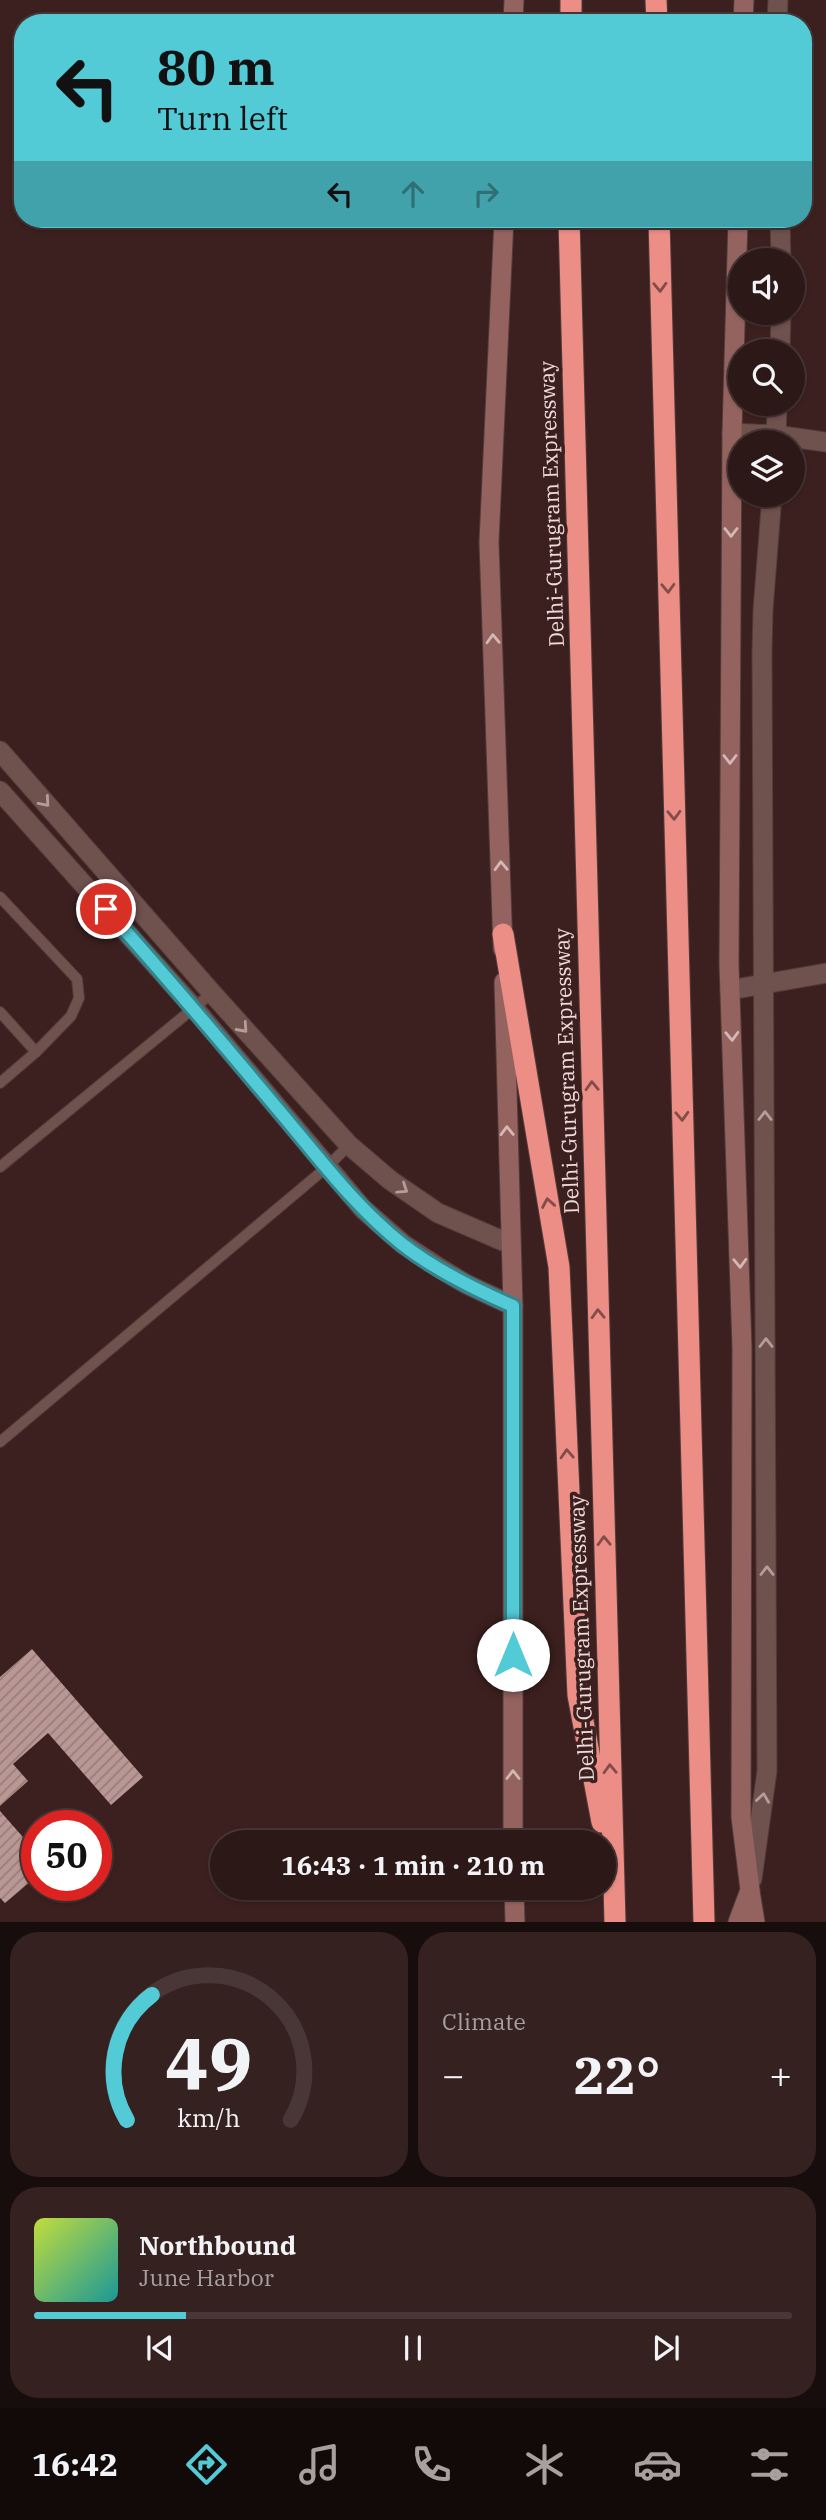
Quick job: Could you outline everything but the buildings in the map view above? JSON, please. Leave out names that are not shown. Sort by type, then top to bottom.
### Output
[{"type":"highway","name":"Delhi-Gurugram Expressway","points":[[569,228],[612,1830]]},
{"type":"highway","points":[[659,228],[704,1922]]},
{"type":"highway","points":[[503,934],[559,1267],[578,1695],[603,1830]]},
{"type":"highway","name":"Delhi-Gurugram Expressway","points":[[614,1900],[615,1922]]},
{"type":"main road","points":[[504,228],[489,542],[513,1306],[513,1830]]},
{"type":"main road","points":[[732,430],[738,228]]},
{"type":"main road","points":[[732,507],[730,990],[743,1348],[741,1817],[755,1922]]},
{"type":"main road","points":[[737,1922],[750,1890]]},
{"type":"main road","points":[[514,1900],[515,1922]]},
{"type":"street","points":[[780,228],[780,248]]},
{"type":"street","points":[[805,441],[826,442]]},
{"type":"street","points":[[750,1890],[766,1771],[762,653],[771,507]]},
{"type":"street","points":[[0,751],[349,1146],[390,1180],[438,1213],[510,1244]]},
{"type":"street","points":[[0,791],[194,1008],[363,1209],[403,1244],[466,1284],[513,1306]]},
{"type":"street","points":[[730,990],[826,973]]},
{"type":"lane","points":[[0,897],[77,979],[79,998],[71,1016],[36,1052],[0,1083]]},
{"type":"lane","points":[[0,1167],[212,993]]},
{"type":"lane","points":[[0,1012],[36,1052]]},
{"type":"lane","points":[[0,1442],[349,1146]]},
{"type":"route","points":[[106,909],[194,1008],[363,1209],[403,1244],[438,1267],[466,1284],[513,1306],[513,1655]]}]
